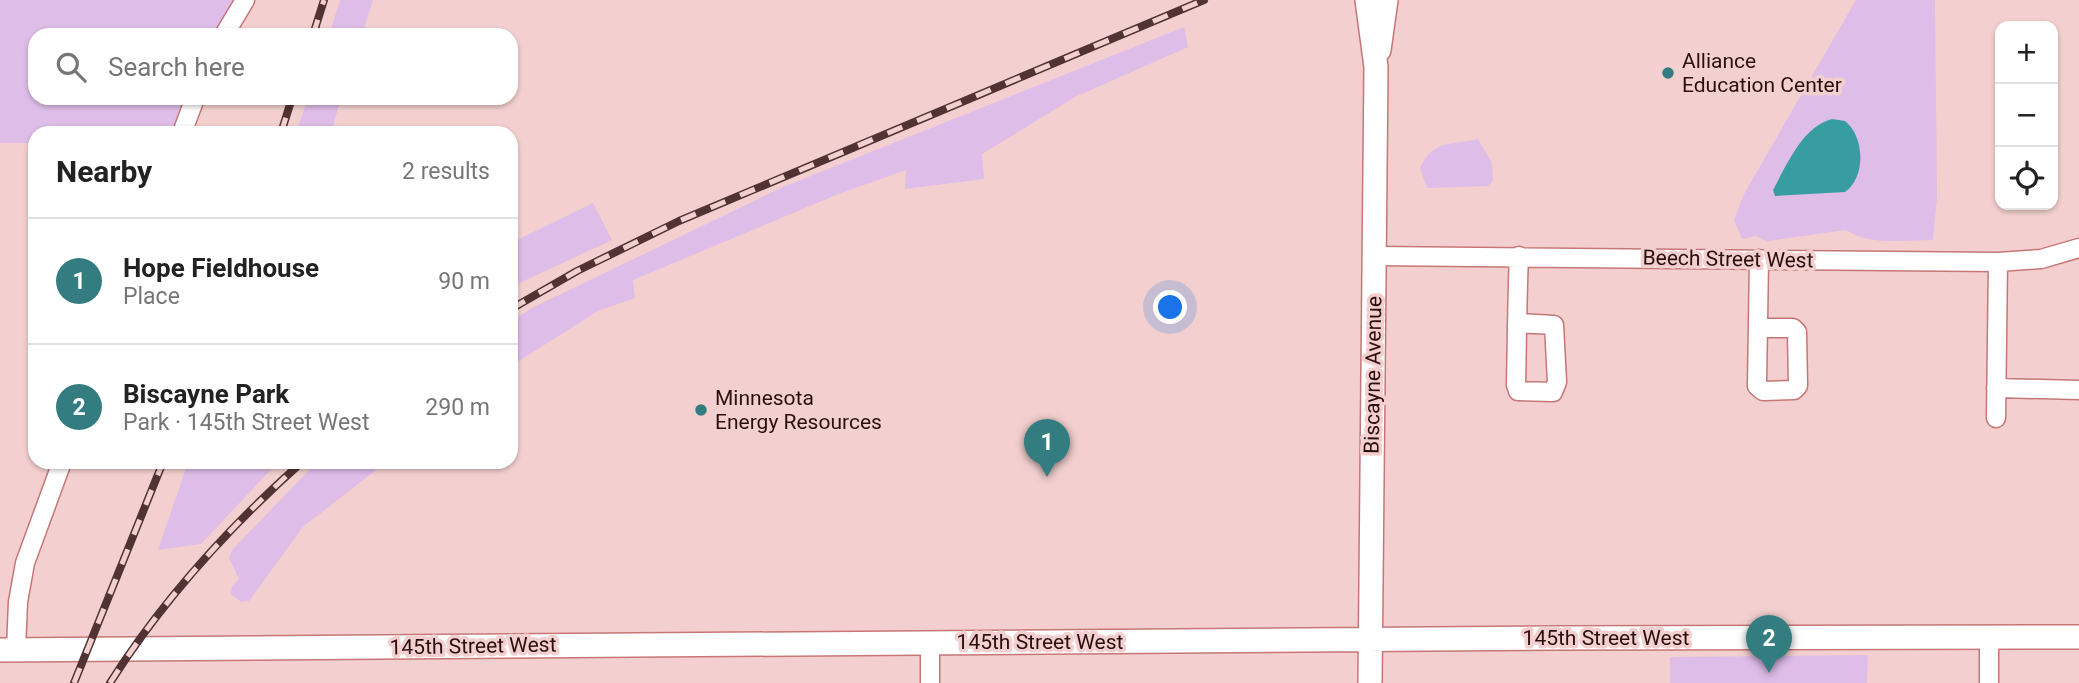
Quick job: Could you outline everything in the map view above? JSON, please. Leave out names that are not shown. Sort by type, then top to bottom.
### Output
[{"type":"street","points":[[229,28],[245,0]]},
{"type":"street","name":"Biscayne Avenue","points":[[1367,0],[1376,67],[1370,683]]},
{"type":"street","name":"Biscayne Avenue","points":[[1376,67],[1386,0]]},
{"type":"street","points":[[185,126],[192,105]]},
{"type":"street","name":"Beech Street West","points":[[1375,256],[1998,262],[2041,259],[2079,248]]},
{"type":"street","points":[[1517,323],[1519,256]]},
{"type":"street","points":[[1758,328],[1759,259]]},
{"type":"street","points":[[1996,418],[1998,262]]},
{"type":"street","points":[[1996,388],[2079,390]]},
{"type":"street","points":[[8,650],[25,563],[59,469]]},
{"type":"street","points":[[1989,637],[1989,683]]},
{"type":"street","name":"145th Street West","points":[[8,650],[930,642],[2079,637]]},
{"type":"street","points":[[930,642],[930,683]]},
{"type":"shaded area","points":[[0,0],[245,0],[227,28],[28,28],[28,105],[191,105],[184,126],[28,126],[28,143],[0,143]]},
{"type":"shaded area","points":[[340,0],[373,0],[364,28],[331,28]]},
{"type":"shaded area","points":[[1856,0],[1935,0],[1937,197],[1933,240],[1877,240],[1846,230],[1767,241],[1756,236],[1742,239],[1734,220],[1744,194]]},
{"type":"shaded area","points":[[1184,27],[1188,47],[1075,97],[982,154],[984,179],[905,189],[906,170],[841,193],[633,280],[635,298],[598,311],[518,362],[518,317],[783,187]]},
{"type":"shaded area","points":[[306,105],[339,105],[333,126],[298,126]]},
{"type":"shaded area","points":[[1478,139],[1492,163],[1493,180],[1488,186],[1427,188],[1420,168],[1431,152],[1444,145]]},
{"type":"shaded area","points":[[593,203],[612,240],[518,284],[518,240]]},
{"type":"shaded area","points":[[186,469],[271,469],[201,544],[158,550]]},
{"type":"shaded area","points":[[310,469],[377,469],[303,527],[249,601],[241,602],[231,594],[232,586],[239,579],[229,558],[232,550]]},
{"type":"shaded area","points":[[1868,655],[1867,683],[1670,683],[1670,657]]},
{"type":"water","points":[[1832,119],[1845,121],[1856,137],[1860,167],[1852,185],[1845,192],[1775,196],[1773,190],[1804,138],[1822,123]]},
{"type":"railway","points":[[315,28],[324,0]]},
{"type":"railway","points":[[518,305],[577,271],[679,221],[1204,0]]},
{"type":"railway","points":[[283,126],[290,105]]},
{"type":"railway","points":[[74,683],[160,469]]},
{"type":"railway","points":[[110,683],[152,623],[198,566],[294,469]]},
{"type":"place","name":"Alliance Education Center","points":[[1668,73]]},
{"type":"place","name":"Minnesota Energy Resources","points":[[701,410]]},
{"type":"place","name":"Hope Fieldhouse","points":[[1047,477]]},
{"type":"place","name":"Biscayne Park","points":[[1769,673]]}]
